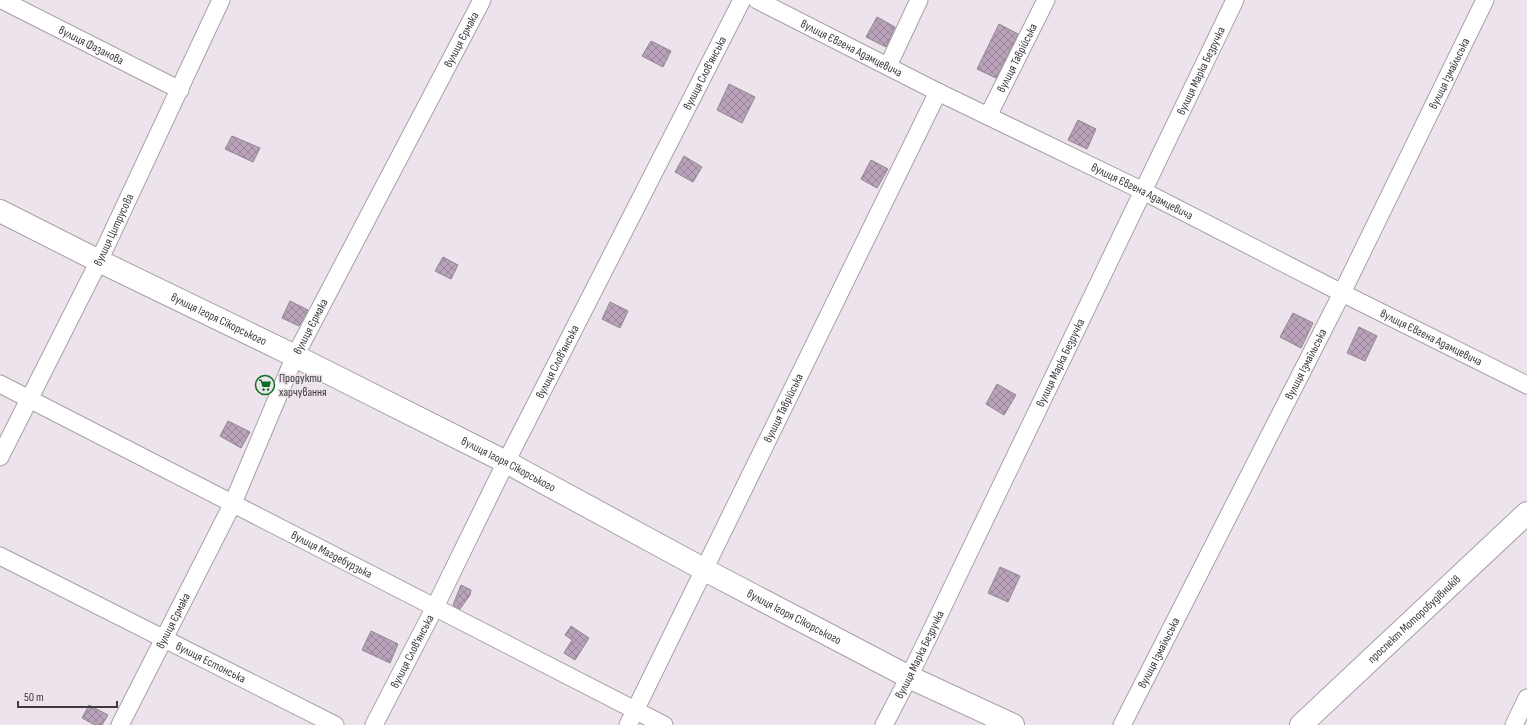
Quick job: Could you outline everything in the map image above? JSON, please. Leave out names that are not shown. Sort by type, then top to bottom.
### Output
[{"type":"main road","name":"вулиця Ігоря Сікорського","points":[[0,212],[295,356],[506,462],[705,570],[909,677],[1013,725]]},
{"type":"main road","name":"проспект Моторобудівників","points":[[1301,725],[1527,513]]},
{"type":"street","name":"вулиця Фазанова","points":[[2,0],[180,90]]},
{"type":"street","name":"вулиця Цитрусова","points":[[0,457],[99,261],[221,0]]},
{"type":"street","name":"вулиця Єрмака","points":[[120,725],[233,503],[295,356],[482,0]]},
{"type":"street","name":"вулиця Слов’янська","points":[[374,725],[436,607],[506,462],[742,0]]},
{"type":"street","name":"вулиця Євгена Адамцевича","points":[[757,0],[938,92],[1142,191],[1527,386]]},
{"type":"street","points":[[888,66],[919,0]]},
{"type":"street","name":"вулиця Таврійська","points":[[988,116],[1046,0]]},
{"type":"street","name":"вулиця Марка Безручка","points":[[884,725],[909,677],[1235,0]]},
{"type":"street","name":"вулиця Ізмаїльська","points":[[1122,725],[1342,293],[1485,0]]},
{"type":"street","name":"вулиця Таврійська","points":[[632,718],[938,92]]},
{"type":"street","name":"вулиця Магдебурзька","points":[[0,384],[436,607],[632,718],[664,725]]},
{"type":"street","name":"вулиця Естонська","points":[[0,556],[336,725]]},
{"type":"street","points":[[1514,725],[1527,698]]},
{"type":"building","points":[[877,17],[895,27],[886,47],[866,37]]},
{"type":"building","points":[[999,24],[1018,34],[996,78],[977,69]]},
{"type":"building","points":[[651,41],[671,51],[663,67],[642,56]]},
{"type":"building","points":[[729,84],[755,97],[742,123],[717,110]]},
{"type":"building","points":[[1078,120],[1096,129],[1087,149],[1068,140]]},
{"type":"building","points":[[232,136],[260,148],[253,162],[225,149]]},
{"type":"building","points":[[684,156],[702,167],[693,182],[675,172]]},
{"type":"building","points":[[871,160],[888,169],[877,188],[861,179]]},
{"type":"building","points":[[443,257],[458,265],[451,279],[435,271]]},
{"type":"building","points":[[290,301],[308,310],[299,326],[282,318]]},
{"type":"building","points":[[610,302],[628,311],[620,328],[602,319]]},
{"type":"building","points":[[1293,313],[1313,323],[1301,348],[1280,337]]},
{"type":"building","points":[[1359,327],[1377,336],[1365,361],[1347,353]]},
{"type":"building","points":[[997,384],[1016,395],[1004,415],[986,404]]},
{"type":"building","points":[[228,421],[250,432],[241,448],[220,436]]},
{"type":"building","points":[[1000,567],[1020,576],[1008,602],[988,593]]},
{"type":"building","points":[[461,585],[471,590],[470,595],[460,609],[453,605]]},
{"type":"building","points":[[571,626],[589,638],[575,660],[564,653],[572,640],[565,635]]},
{"type":"building","points":[[371,631],[398,644],[390,663],[362,650]]},
{"type":"building","points":[[89,705],[108,715],[102,725],[95,725],[82,718]]},
{"type":"place","name":"Продукти харчування","points":[[265,385]]}]
